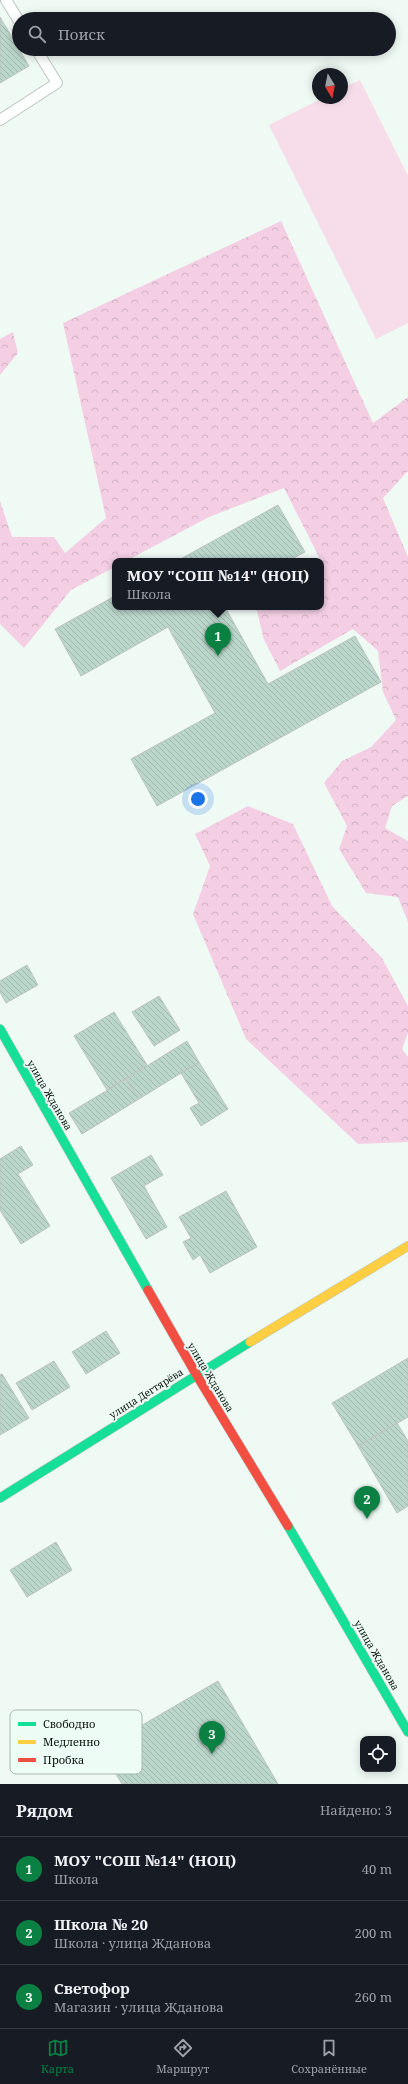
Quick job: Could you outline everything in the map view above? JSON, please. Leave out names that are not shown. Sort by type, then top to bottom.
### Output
[{"type":"street","name":"улица Жданова","points":[[0,1029],[196,1374],[326,1588],[408,1732]]},
{"type":"street","name":"улица Дегтярёва","points":[[1,1497],[196,1374],[408,1246]]},
{"type":"lane","points":[[6,0],[13,12]]},
{"type":"lane","points":[[0,120],[57,83],[40,56]]},
{"type":"green space","points":[[281,221],[373,423],[408,397],[408,471],[383,498],[408,557],[408,796],[392,806],[385,828],[408,841],[408,922],[398,897],[366,893],[339,849],[347,826],[324,783],[342,761],[371,747],[396,720],[383,692],[378,651],[353,629],[280,671],[264,640],[257,610],[324,610],[324,558],[319,558],[284,488],[209,517],[132,558],[112,558],[112,569],[71,590],[24,648],[0,624],[0,501],[12,537],[54,537],[65,553],[106,518],[63,323]]},
{"type":"green space","points":[[13,332],[18,353],[0,375],[0,339]]},
{"type":"green space","points":[[248,806],[293,824],[332,906],[382,958],[408,1006],[408,1033],[402,1049],[408,1057],[408,1142],[358,1144],[246,1039],[193,914],[210,866],[195,834]]},
{"type":"shaded area","points":[[360,80],[408,176],[408,323],[376,339],[269,125],[312,104],[348,104],[348,85]]},
{"type":"building","points":[[0,17],[12,37],[12,56],[23,56],[29,66],[0,83]]},
{"type":"building","points":[[278,505],[305,552],[294,558],[182,558]]},
{"type":"building","points":[[112,598],[112,610],[227,610],[268,684],[355,636],[381,682],[157,806],[131,759],[215,713],[168,627],[81,676],[55,629]]},
{"type":"building","points":[[27,965],[38,985],[6,1003],[0,992],[0,981]]},
{"type":"building","points":[[159,996],[180,1030],[154,1046],[132,1012]]},
{"type":"building","points":[[114,1012],[147,1065],[107,1090],[74,1036]]},
{"type":"building","points":[[187,1041],[199,1062],[139,1099],[126,1079]]},
{"type":"building","points":[[199,1062],[228,1109],[201,1126],[190,1108],[199,1103],[181,1073]]},
{"type":"building","points":[[126,1079],[139,1099],[82,1134],[69,1113]]},
{"type":"building","points":[[21,1146],[33,1165],[18,1174],[50,1226],[21,1244],[0,1210],[0,1159]]},
{"type":"building","points":[[151,1155],[163,1175],[144,1186],[167,1227],[146,1239],[111,1178]]},
{"type":"building","points":[[226,1191],[257,1247],[210,1273],[200,1255],[193,1260],[183,1242],[191,1238],[179,1217]]},
{"type":"building","points":[[106,1331],[120,1353],[86,1374],[72,1352]]},
{"type":"building","points":[[408,1358],[408,1417],[358,1446],[332,1403]]},
{"type":"building","points":[[54,1361],[70,1387],[32,1410],[16,1383]]},
{"type":"building","points":[[2,1374],[29,1418],[0,1435],[0,1375]]},
{"type":"building","points":[[397,1423],[408,1441],[408,1506],[397,1513],[358,1446]]},
{"type":"building","points":[[56,1542],[72,1570],[27,1597],[10,1570]]},
{"type":"building","points":[[218,1681],[278,1784],[122,1784],[116,1774],[142,1774],[142,1725]]},
{"type":"traffic: fast","points":[[0,1029],[148,1290]]},
{"type":"traffic: fast","points":[[0,1498],[250,1342]]},
{"type":"traffic: fast","points":[[288,1526],[408,1732]]},
{"type":"traffic: slow","points":[[250,1342],[408,1246]]},
{"type":"traffic: jam","points":[[148,1290],[196,1374],[288,1526]]},
{"type":"place","name":"МОУ \"СОШ №14\" (НОЦ)","points":[[218,656]]},
{"type":"place","name":"Школа № 20","points":[[367,1519]]},
{"type":"place","name":"Светофор","points":[[212,1754]]}]
